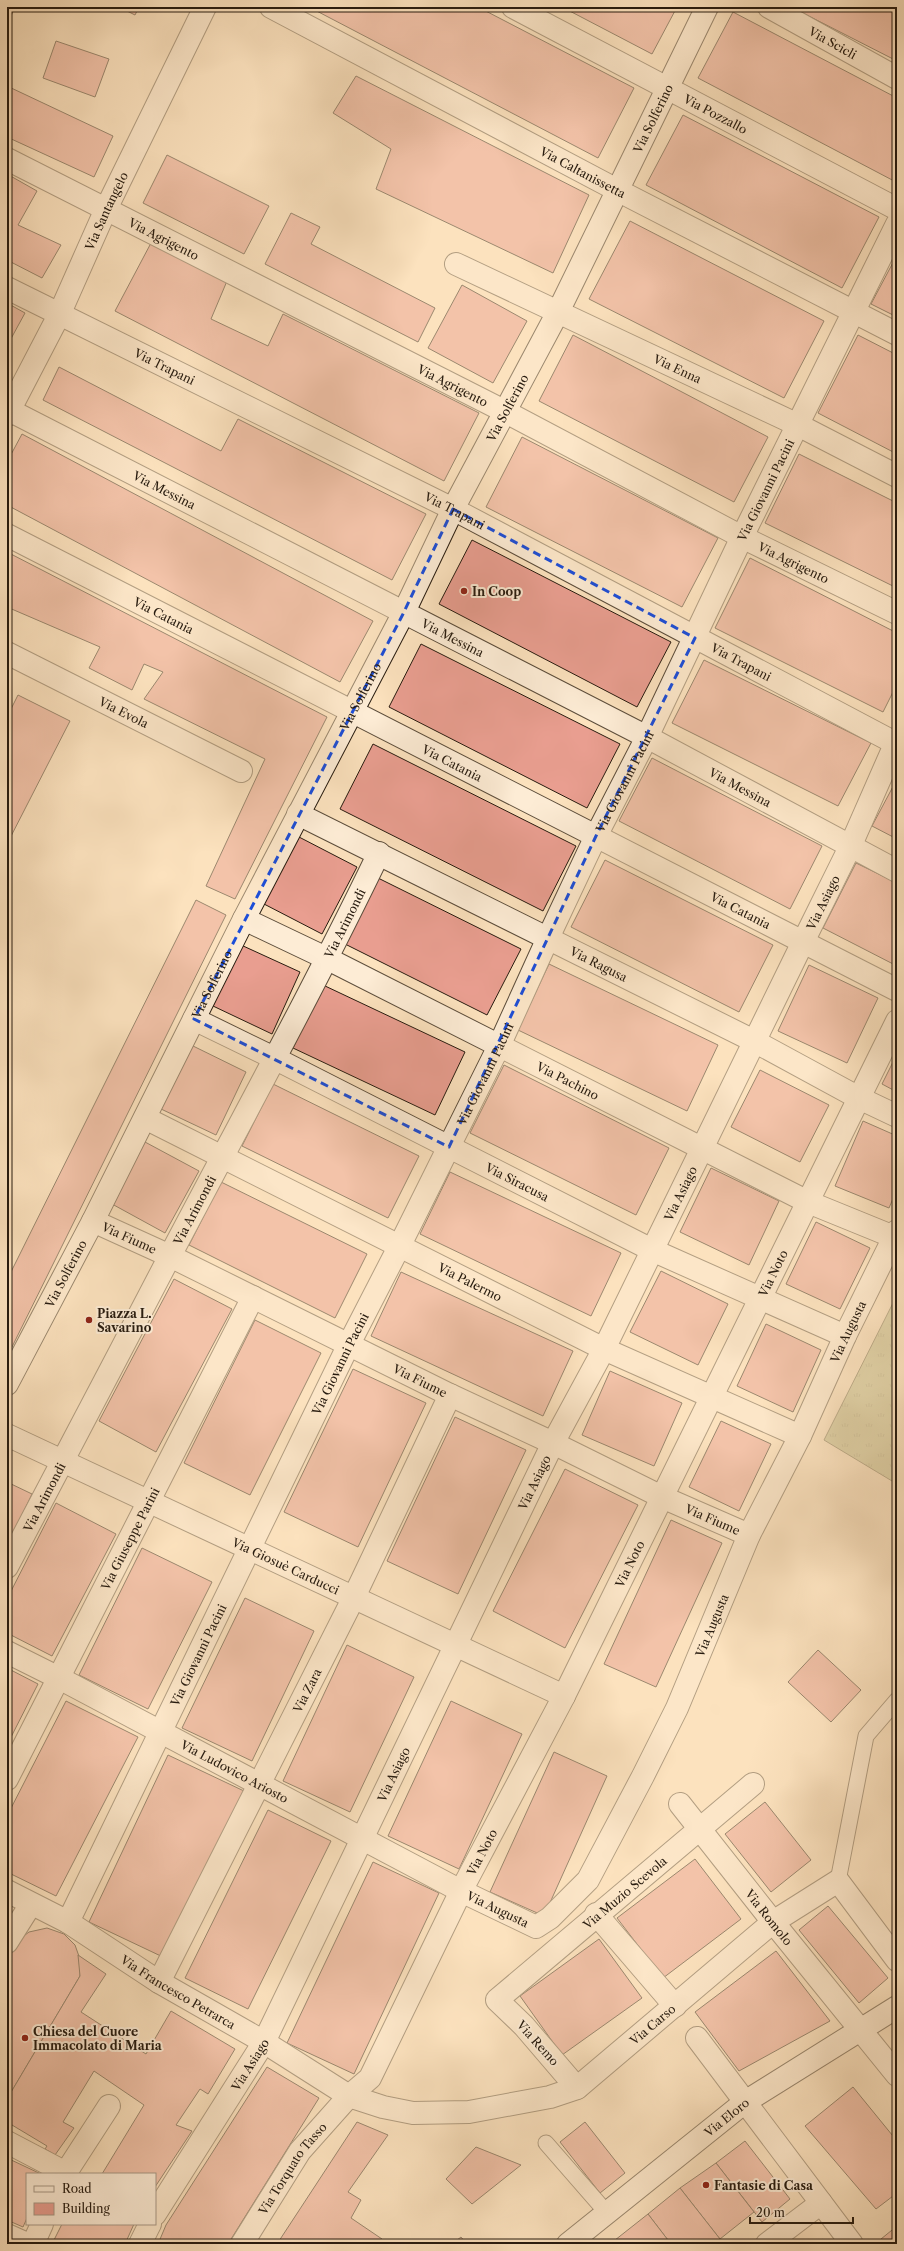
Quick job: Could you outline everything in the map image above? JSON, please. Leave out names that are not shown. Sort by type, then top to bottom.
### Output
[{"type":"street","name":"Via Santangelo","points":[[8,412],[59,315],[106,209],[205,7]]},
{"type":"street","name":"Via Caltanissetta","points":[[271,7],[617,190],[897,334]]},
{"type":"street","name":"Via Pozzallo","points":[[512,7],[897,209]]},
{"type":"street","name":"Via Solferino","points":[[7,1384],[93,1221],[244,919],[351,710],[403,614],[453,508],[558,312],[666,87],[708,7]]},
{"type":"street","name":"Via Scicli","points":[[769,7],[897,78]]},
{"type":"street","name":"Via Agrigento","points":[[7,160],[504,411],[742,537],[897,612]]},
{"type":"street","name":"Via Giovanni Pacini","points":[[68,1922],[349,1344],[499,1046],[596,836],[647,737],[852,311],[897,224]]},
{"type":"street","name":"Via Enna","points":[[456,264],[798,425],[897,476]]},
{"type":"street","name":"Via Trapani","points":[[7,288],[59,315],[453,508],[695,638],[897,743]]},
{"type":"street","name":"Via Messina","points":[[8,412],[647,737],[897,871]]},
{"type":"street","name":"Via Catania","points":[[7,535],[897,990]]},
{"type":"street","name":"Via Evola","points":[[7,653],[241,771]]},
{"type":"street","name":"Via Asiago","points":[[156,2212],[264,2042],[361,1838],[553,1443],[604,1349],[850,847],[897,743]]},
{"type":"street","name":"Via Ragusa","points":[[298,814],[754,1041],[859,1098],[897,1116]]},
{"type":"street","name":"Via Arimondi","points":[[7,1567],[64,1461],[222,1157],[276,1059],[328,959],[379,853]]},
{"type":"street","name":"Via Pachino","points":[[244,919],[328,959],[808,1202],[896,1234]]},
{"type":"street","name":"Via Siracusa","points":[[194,1019],[276,1059],[652,1250],[760,1300],[845,1336]]},
{"type":"street","name":"Via Noto","points":[[348,2096],[370,2078],[462,1891],[564,1696],[897,1021]]},
{"type":"street","name":"Via Palermo","points":[[145,1118],[604,1349],[713,1396],[800,1436]]},
{"type":"street","name":"Via Fiume","points":[[93,1221],[170,1256],[450,1395],[553,1443],[662,1497],[749,1535]]},
{"type":"street","name":"Via Augusta","points":[[462,1891],[536,1927],[550,1918],[588,1880],[677,1708],[749,1535],[800,1436],[845,1336],[896,1234]]},
{"type":"street","name":"Via Giuseppe Parini","points":[[7,1779],[253,1298]]},
{"type":"street","name":"Via Zara","points":[[159,1982],[354,1597],[450,1395]]},
{"type":"street","name":"Via Giosuè Carducci","points":[[7,1435],[251,1548],[564,1696]]},
{"type":"street","name":"Via Ludovico Ariosto","points":[[7,1652],[160,1731],[462,1891]]},
{"type":"street","name":"Via Muzio Scevola","points":[[497,2000],[596,1914],[753,1784]]},
{"type":"street","name":"Via Romolo","points":[[680,1804],[772,1922],[897,2075]]},
{"type":"street","name":"Via Carso","points":[[348,2096],[383,2107],[413,2113],[470,2112],[550,2097],[577,2088],[772,1922],[838,1882]]},
{"type":"street","points":[[838,1882],[897,1960]]},
{"type":"street","name":"Via Francesco Petrarca","points":[[7,1891],[68,1922],[159,1982],[264,2042],[348,2096]]},
{"type":"street","points":[[7,1942],[31,1904]]},
{"type":"street","points":[[596,1914],[675,2006]]},
{"type":"street","name":"Via Remo","points":[[497,2000],[524,2026],[577,2088]]},
{"type":"street","name":"Via Eloro","points":[[568,2244],[745,2102],[897,2006]]},
{"type":"street","points":[[697,2038],[852,2244]]},
{"type":"street","name":"Via Torquato Tasso","points":[[242,2244],[300,2151],[348,2096]]},
{"type":"street","points":[[7,2142],[65,2173],[109,2106]]},
{"type":"street","points":[[767,2244],[820,2203]]},
{"type":"street","points":[[33,2244],[42,2225]]},
{"type":"street","points":[[140,2244],[150,2225]]},
{"type":"street","points":[[7,2235],[27,2244]]},
{"type":"lane","points":[[838,1882],[866,1736],[897,1700]]},
{"type":"lane","points":[[546,2143],[606,2213]]},
{"type":"highlighted area","points":[[453,509],[695,638],[596,836],[449,1147],[194,1019],[403,614]]},
{"type":"green space","points":[[897,1295],[897,1484],[824,1440]]},
{"type":"building","points":[[7,7],[15,7],[7,25]]},
{"type":"building","points":[[119,7],[139,7],[135,15]]},
{"type":"building","points":[[309,7],[478,7],[634,88],[598,158]]},
{"type":"building","points":[[562,7],[677,7],[652,54]]},
{"type":"building","points":[[791,7],[897,7],[897,61]]},
{"type":"building","points":[[733,12],[897,98],[896,182],[698,78]]},
{"type":"building","points":[[56,41],[109,59],[95,97],[43,78]]},
{"type":"building","points":[[356,76],[589,195],[553,273],[376,189],[391,149],[333,113]]},
{"type":"building","points":[[7,86],[113,136],[94,177],[7,137]]},
{"type":"building","points":[[683,115],[879,217],[842,288],[646,185]]},
{"type":"building","points":[[167,155],[269,206],[244,254],[143,203]]},
{"type":"building","points":[[7,174],[37,191],[18,225],[61,245],[42,278],[7,260]]},
{"type":"building","points":[[291,213],[320,227],[311,244],[435,308],[418,342],[265,264]]},
{"type":"building","points":[[630,221],[824,321],[784,398],[589,299]]},
{"type":"building","points":[[151,243],[227,281],[211,319],[268,346],[283,314],[479,413],[444,481],[115,311]]},
{"type":"building","points":[[897,255],[897,317],[871,304]]},
{"type":"building","points":[[462,285],[527,321],[493,383],[428,348]]},
{"type":"building","points":[[7,303],[25,313],[7,346]]},
{"type":"building","points":[[573,335],[768,437],[734,502],[539,401]]},
{"type":"building","points":[[858,335],[897,355],[897,454],[818,413]]},
{"type":"building","points":[[59,367],[221,451],[238,419],[426,514],[392,580],[43,400]]},
{"type":"building","points":[[22,434],[373,621],[340,682],[7,505],[7,462]]},
{"type":"building","points":[[522,437],[718,538],[682,607],[486,507]]},
{"type":"building","points":[[799,454],[897,503],[897,588],[765,523]]},
{"type":"building","points":[[472,540],[671,642],[637,707],[439,604]]},
{"type":"building","points":[[7,552],[327,717],[235,899],[206,886],[265,759],[144,699],[163,672],[144,664],[132,690],[89,668],[100,647],[7,607]]},
{"type":"building","points":[[750,558],[897,633],[897,684],[883,712],[715,628]]},
{"type":"building","points":[[421,644],[620,744],[587,808],[389,707]]},
{"type":"building","points":[[704,660],[871,743],[838,806],[672,723]]},
{"type":"building","points":[[18,695],[70,721],[7,844],[7,717]]},
{"type":"building","points":[[373,744],[576,846],[543,911],[340,809]]},
{"type":"building","points":[[652,758],[822,846],[790,909],[619,821]]},
{"type":"building","points":[[897,779],[897,839],[872,826]]},
{"type":"building","points":[[299,837],[357,867],[322,934],[264,904]]},
{"type":"building","points":[[605,860],[773,945],[739,1012],[571,927]]},
{"type":"building","points":[[856,863],[897,883],[897,966],[823,928]]},
{"type":"building","points":[[378,878],[521,949],[487,1015],[345,944]]},
{"type":"building","points":[[196,900],[226,915],[7,1357],[7,1280]]},
{"type":"building","points":[[241,945],[300,972],[272,1034],[213,1006]]},
{"type":"building","points":[[549,964],[718,1045],[687,1111],[518,1030]]},
{"type":"building","points":[[809,965],[878,998],[847,1063],[778,1031]]},
{"type":"building","points":[[323,985],[465,1052],[435,1115],[293,1048]]},
{"type":"building","points":[[191,1045],[246,1072],[216,1135],[161,1109]]},
{"type":"building","points":[[897,1054],[897,1092],[882,1084]]},
{"type":"building","points":[[504,1065],[669,1148],[636,1215],[470,1133]]},
{"type":"building","points":[[760,1070],[829,1105],[800,1162],[731,1127]]},
{"type":"building","points":[[273,1084],[419,1156],[388,1218],[242,1146]]},
{"type":"building","points":[[863,1121],[897,1136],[897,1189],[889,1208],[835,1186]]},
{"type":"building","points":[[145,1142],[199,1171],[165,1233],[112,1204]]},
{"type":"building","points":[[711,1168],[779,1201],[749,1265],[680,1232]]},
{"type":"building","points":[[450,1172],[621,1253],[591,1316],[420,1234]]},
{"type":"building","points":[[221,1182],[367,1254],[335,1318],[189,1245]]},
{"type":"building","points":[[816,1222],[870,1248],[840,1309],[786,1284]]},
{"type":"building","points":[[661,1271],[728,1304],[698,1365],[630,1332]]},
{"type":"building","points":[[401,1272],[573,1351],[543,1416],[371,1336]]},
{"type":"building","points":[[174,1279],[232,1309],[156,1452],[99,1421]]},
{"type":"building","points":[[255,1320],[321,1353],[250,1495],[184,1463]]},
{"type":"building","points":[[766,1324],[821,1350],[793,1412],[737,1386]]},
{"type":"building","points":[[353,1369],[426,1403],[358,1547],[284,1512]]},
{"type":"building","points":[[610,1371],[682,1403],[654,1466],[582,1435]]},
{"type":"building","points":[[455,1417],[526,1450],[458,1594],[387,1561]]},
{"type":"building","points":[[721,1421],[771,1444],[739,1511],[689,1487]]},
{"type":"building","points":[[565,1469],[638,1505],[565,1648],[493,1611]]},
{"type":"building","points":[[7,1482],[32,1494],[7,1547]]},
{"type":"building","points":[[56,1503],[116,1534],[52,1656],[7,1633],[7,1599]]},
{"type":"building","points":[[671,1520],[722,1543],[656,1687],[604,1664]]},
{"type":"building","points":[[142,1548],[212,1582],[148,1709],[79,1675]]},
{"type":"building","points":[[245,1598],[314,1631],[252,1761],[182,1728]]},
{"type":"building","points":[[347,1645],[414,1677],[350,1812],[283,1781]]},
{"type":"building","points":[[818,1650],[861,1690],[831,1722],[788,1682]]},
{"type":"building","points":[[7,1668],[38,1684],[7,1745]]},
{"type":"building","points":[[66,1701],[138,1737],[56,1896],[7,1872],[7,1816]]},
{"type":"building","points":[[451,1701],[522,1734],[459,1869],[388,1836]]},
{"type":"building","points":[[554,1752],[607,1776],[544,1916],[490,1892]]},
{"type":"building","points":[[168,1755],[244,1791],[165,1958],[89,1922]]},
{"type":"building","points":[[765,1802],[811,1860],[771,1892],[725,1834]]},
{"type":"building","points":[[268,1810],[331,1841],[248,2009],[185,1978]]},
{"type":"building","points":[[695,1859],[741,1919],[663,1978],[617,1918]]},
{"type":"building","points":[[373,1862],[439,1893],[354,2074],[287,2043]]},
{"type":"building","points":[[828,1906],[888,1978],[859,2003],[799,1930]]},
{"type":"building","name":"Chiesa del Cuore Immacolato di Maria","points":[[47,1928],[64,1934],[75,1945],[81,1962],[80,1976],[7,2099],[7,1957],[17,1941],[29,1932]]},
{"type":"building","points":[[599,1939],[642,1998],[562,2055],[520,1996]]},
{"type":"building","points":[[776,1951],[830,2021],[739,2071],[695,2012]]},
{"type":"building","points":[[78,1955],[106,1974],[81,2012],[146,2054],[171,2011],[235,2049],[208,2094],[200,2089],[176,2125],[192,2131],[156,2185],[156,2173],[103,2173],[144,2105],[94,2071],[63,2122],[74,2128],[55,2155],[45,2149],[47,2146],[7,2122],[7,2099],[80,1976]]},
{"type":"building","points":[[267,2067],[319,2098],[228,2244],[158,2244],[166,2225]]},
{"type":"building","points":[[853,2087],[897,2141],[897,2193],[876,2209],[805,2126]]},
{"type":"building","points":[[357,2122],[388,2135],[348,2192],[361,2200],[351,2218],[382,2239],[379,2244],[277,2244]]},
{"type":"building","points":[[585,2122],[625,2173],[600,2193],[560,2142]]},
{"type":"building","points":[[745,2141],[790,2199],[762,2222],[716,2163]]},
{"type":"building","points":[[476,2147],[521,2165],[472,2204],[446,2179]]},
{"type":"building","points":[[7,2158],[39,2173],[26,2173],[26,2220],[23,2227],[7,2220]]},
{"type":"building","points":[[716,2163],[754,2212],[720,2239],[680,2188]]},
{"type":"building","points":[[680,2188],[723,2244],[671,2244],[648,2214]]},
{"type":"building","points":[[648,2214],[671,2244],[610,2244]]},
{"type":"building","points":[[62,2225],[134,2225],[125,2244],[52,2244]]},
{"type":"building","points":[[897,2226],[897,2244],[884,2244],[881,2239]]},
{"type":"building","points":[[461,2237],[467,2244],[452,2244]]},
{"type":"building","points":[[823,2239],[827,2244],[817,2244]]},
{"type":"place","name":"In Coop","points":[[464,591]]},
{"type":"place","name":"Piazza L. Savarino","points":[[89,1320]]},
{"type":"place","name":"Chiesa del Cuore Immacolato di Maria","points":[[25,2038]]},
{"type":"place","name":"Fantasie di Casa","points":[[706,2185]]}]
